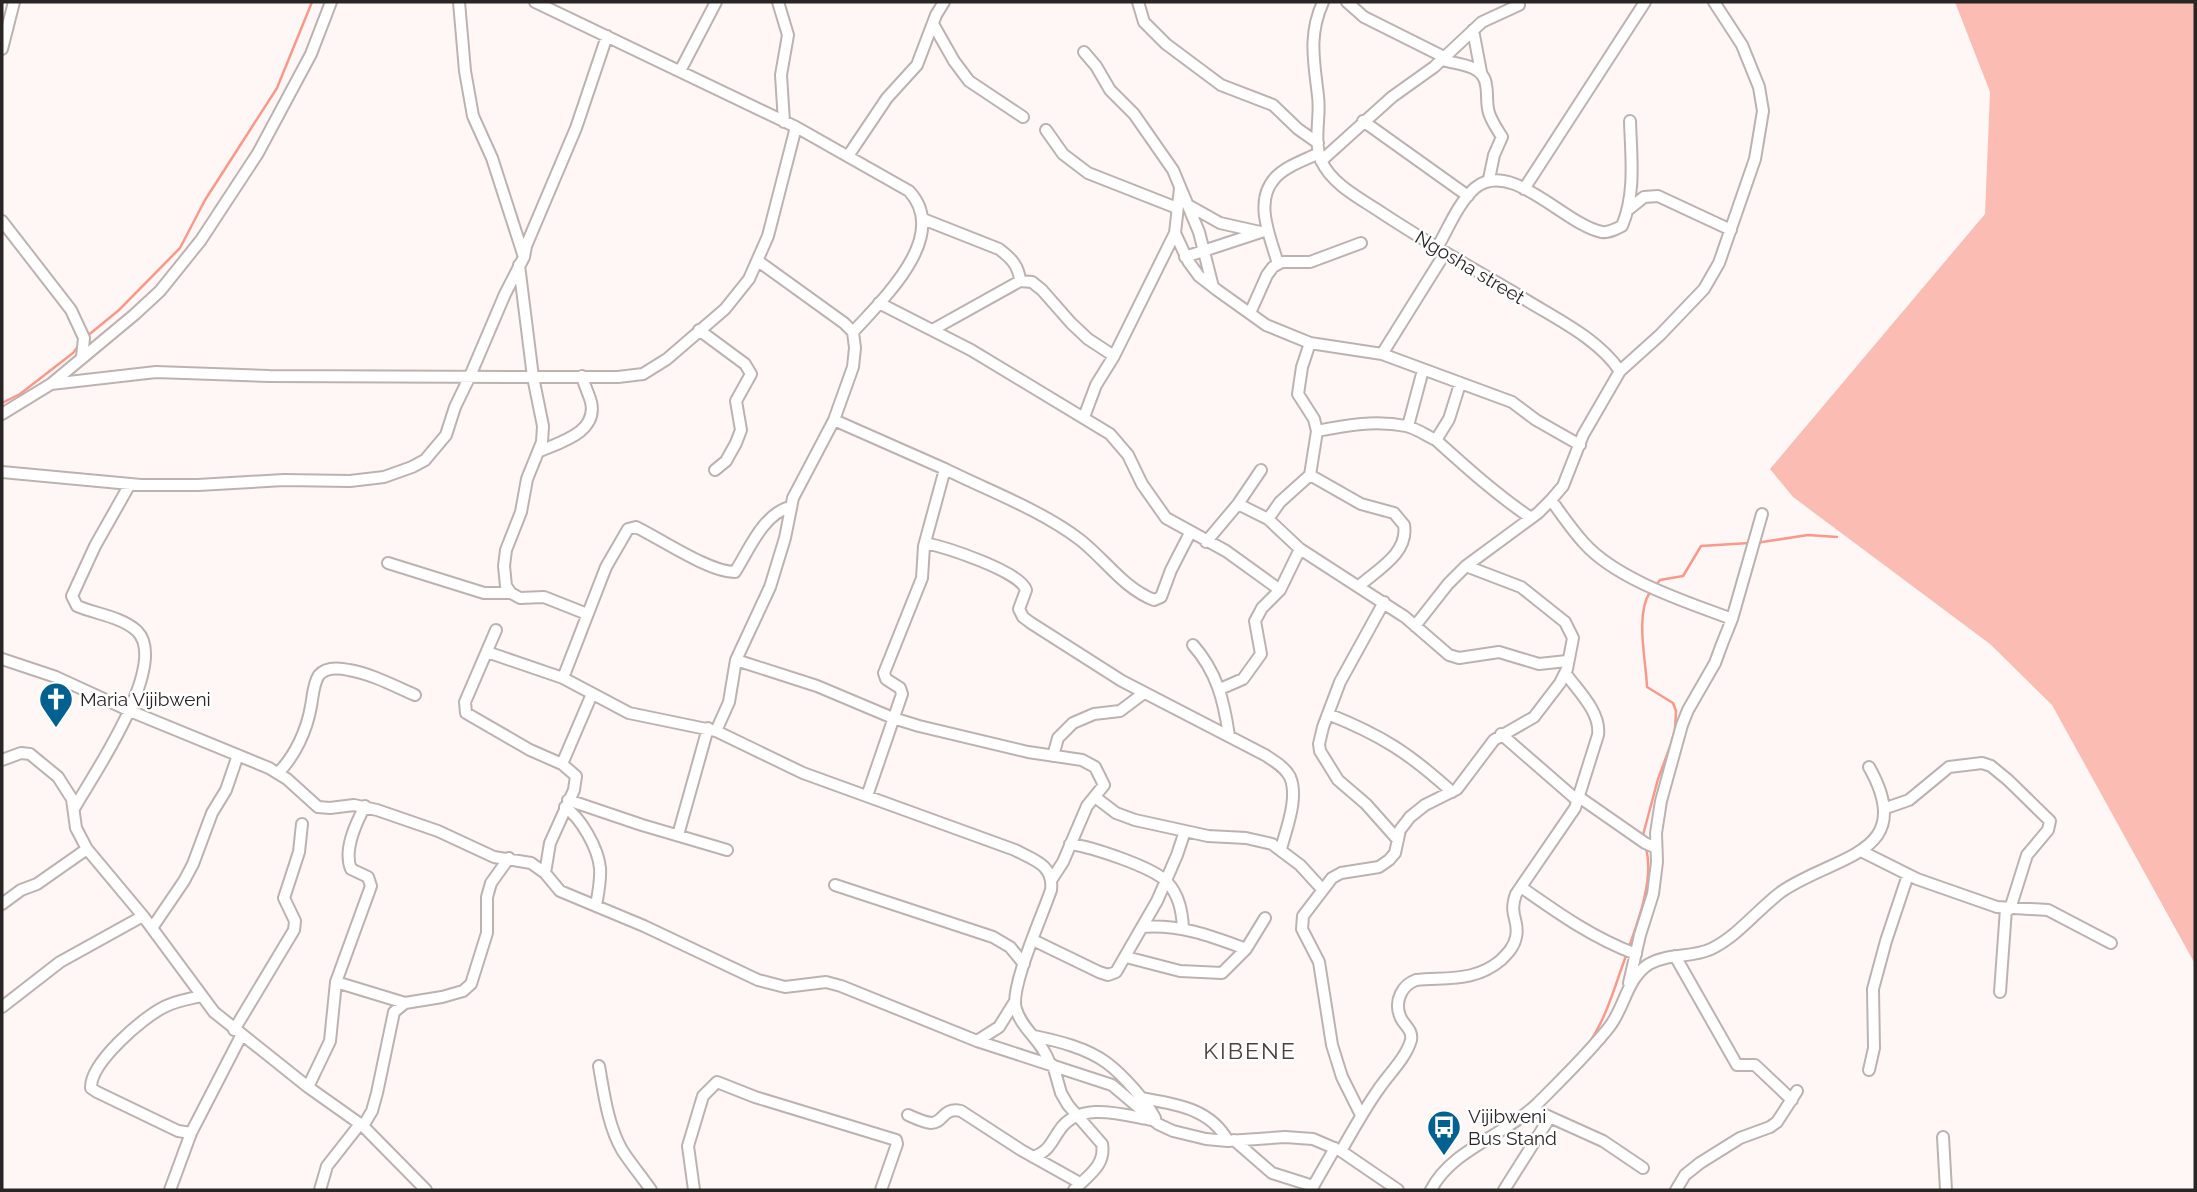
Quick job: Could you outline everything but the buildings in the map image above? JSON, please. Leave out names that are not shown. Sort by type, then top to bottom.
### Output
[{"type":"street","points":[[2,49],[14,2]]},
{"type":"street","points":[[2,414],[51,384],[105,339],[160,290],[201,240],[258,153],[311,54],[331,2]]},
{"type":"street","points":[[459,2],[465,71],[473,116],[492,158],[521,260],[533,377],[542,426],[540,451],[527,479],[523,507],[506,550],[506,586],[520,598],[544,597],[587,614]]},
{"type":"street","points":[[535,2],[796,127],[909,191],[921,206],[923,219],[920,240],[900,278],[853,332]]},
{"type":"street","points":[[680,71],[716,2]]},
{"type":"street","points":[[778,2],[788,35],[781,75],[784,122]]},
{"type":"street","points":[[848,156],[887,98],[917,65],[944,2]]},
{"type":"street","name":"Ngosha street","points":[[1138,2],[1144,22],[1166,44],[1222,85],[1273,105],[1319,152],[1343,186],[1441,250],[1575,331],[1599,349],[1620,371]]},
{"type":"street","points":[[1319,152],[1319,103],[1312,38],[1323,2]]},
{"type":"street","points":[[1347,2],[1364,17],[1443,59],[1480,72]]},
{"type":"street","points":[[1524,189],[1645,2]]},
{"type":"street","points":[[1415,626],[1466,566],[1531,518],[1563,486],[1580,445],[1620,371],[1660,335],[1704,289],[1719,263],[1755,159],[1763,111],[1759,87],[1742,45],[1714,2]]},
{"type":"street","points":[[1278,264],[1263,231],[1268,191],[1274,179],[1363,121],[1443,59],[1472,30],[1492,16],[1519,5]]},
{"type":"street","points":[[933,24],[961,73],[1023,117]]},
{"type":"street","points":[[1472,30],[1480,72],[1486,81],[1489,111],[1493,124],[1502,137],[1494,155],[1489,180]]},
{"type":"street","points":[[2,472],[130,484],[350,481],[399,472],[425,460],[446,435],[455,407],[576,128],[607,36]]},
{"type":"street","points":[[1084,52],[1110,90],[1134,114],[1173,170],[1183,206],[1205,249],[1213,287]]},
{"type":"street","points":[[1363,121],[1468,196]]},
{"type":"street","points":[[1382,354],[1441,250],[1468,196],[1476,187],[1489,180],[1503,181],[1524,189],[1564,214],[1600,231],[1612,231],[1622,226],[1629,209],[1632,173],[1630,121]]},
{"type":"street","points":[[51,384],[156,372],[269,376],[618,377],[643,374],[667,359],[732,300],[749,279],[774,215],[796,127]]},
{"type":"street","points":[[1046,130],[1063,154],[1088,173],[1183,206],[1213,220],[1263,231]]},
{"type":"street","points":[[1629,209],[1644,197],[1658,196],[1731,230]]},
{"type":"street","points":[[1084,417],[1096,385],[1114,356],[1175,233],[1183,206]]},
{"type":"street","points":[[923,219],[999,249],[1009,256],[1017,267],[1020,281]]},
{"type":"street","points":[[2,220],[71,310],[84,338],[82,357]]},
{"type":"street","points":[[1185,257],[1263,231]]},
{"type":"street","points":[[1175,233],[1185,257],[1199,276],[1266,325],[1310,343],[1382,354],[1512,402],[1536,420],[1580,445]]},
{"type":"street","points":[[1250,313],[1267,275],[1278,264],[1292,261],[1310,262],[1361,243]]},
{"type":"street","points":[[678,835],[712,729],[729,702],[736,660],[770,587],[797,488],[834,420],[853,367],[853,332],[758,261]]},
{"type":"street","points":[[934,329],[1020,281],[1032,282],[1080,331],[1114,356]]},
{"type":"street","points":[[879,303],[934,329],[1084,417],[1119,442],[1166,518],[1253,569],[1279,590]]},
{"type":"street","points":[[79,324],[105,339]]},
{"type":"street","points":[[699,330],[745,364],[751,374],[736,401],[741,430],[726,461],[715,470]]},
{"type":"street","points":[[1268,519],[1280,502],[1310,475],[1317,431],[1314,419],[1298,394],[1302,366],[1310,343]]},
{"type":"street","points":[[1409,426],[1423,370]]},
{"type":"street","points":[[540,451],[578,433],[586,426],[592,410],[582,376]]},
{"type":"street","points":[[1436,440],[1449,419],[1460,384]]},
{"type":"street","points":[[834,420],[945,469],[1063,528],[1082,541],[1122,579],[1154,600],[1161,597],[1190,533]]},
{"type":"street","points":[[1317,431],[1345,425],[1376,423],[1409,426],[1436,440],[1484,485],[1531,518]]},
{"type":"street","points":[[867,796],[902,691],[884,677],[884,673],[918,589],[925,542],[945,469]]},
{"type":"street","points":[[1206,542],[1238,504],[1261,470]]},
{"type":"street","points":[[1310,475],[1361,504],[1394,513],[1404,525],[1404,541],[1400,550],[1359,586]]},
{"type":"street","points":[[75,807],[120,733],[140,681],[143,638],[128,624],[77,606],[72,596],[95,546],[130,484]]},
{"type":"street","points":[[1551,500],[1585,545],[1623,572],[1679,600],[1732,619]]},
{"type":"street","points":[[1238,504],[1268,519],[1300,549],[1384,602],[1444,652],[1454,657],[1499,652],[1539,664],[1567,661]]},
{"type":"street","points":[[563,678],[606,567],[628,528],[636,527],[658,541],[735,572],[766,523],[782,509],[790,507]]},
{"type":"street","points":[[1628,989],[1653,894],[1656,833],[1661,801],[1682,725],[1715,663],[1732,619],[1762,514]]},
{"type":"street","points":[[925,542],[976,559],[1022,582],[1026,590],[1019,609],[1023,617],[1092,663],[1265,755],[1282,767],[1290,777],[1291,803],[1281,849]]},
{"type":"street","points":[[1220,689],[1242,679],[1261,654],[1255,621],[1262,608],[1279,590],[1300,549]]},
{"type":"street","points":[[388,563],[484,593],[511,593]]},
{"type":"street","points":[[1361,1115],[1338,1065],[1332,1045],[1318,962],[1301,925],[1303,916],[1322,889],[1341,873],[1386,863],[1395,853],[1400,830],[1410,817],[1425,805],[1452,792],[1501,734],[1534,717],[1566,674],[1573,638],[1570,628],[1556,612],[1521,587],[1466,566]]},
{"type":"street","points":[[1384,602],[1355,653],[1328,714],[1319,744],[1329,769],[1338,780],[1366,804],[1398,840]]},
{"type":"street","points":[[496,631],[465,702],[466,713],[530,750],[562,764],[576,776],[574,790],[550,844],[545,873]]},
{"type":"street","points":[[1193,645],[1207,660],[1220,689],[1229,736]]},
{"type":"street","points":[[487,652],[563,678],[629,713],[712,729],[803,773],[1015,850],[1049,870],[1052,879]]},
{"type":"street","points":[[2,659],[56,677],[278,773],[318,807],[365,806],[438,831],[494,857],[531,863],[545,873],[560,891],[767,983],[785,987],[826,982],[841,986],[978,1041],[1112,1085],[1155,1122]]},
{"type":"street","points":[[736,660],[817,686],[893,718],[950,734],[1082,760],[1095,767],[1104,785],[1087,806],[1052,879],[1014,1003],[999,1027],[978,1041]]},
{"type":"street","points":[[278,773],[290,759],[302,733],[308,718],[315,682],[323,672],[335,668],[349,670],[415,695]]},
{"type":"street","points":[[1141,1098],[1201,1113],[1217,1123],[1231,1140],[1272,1173],[1312,1188],[1403,1056],[1411,1032],[1399,1011],[1399,998],[1403,990],[1416,980],[1474,976],[1496,964],[1514,944],[1517,926],[1512,905],[1521,887],[1567,821],[1578,799],[1599,726],[1588,704],[1566,674]]},
{"type":"street","points":[[1053,756],[1058,738],[1073,723],[1094,714],[1120,711],[1144,693]]},
{"type":"street","points":[[562,764],[592,694]]},
{"type":"street","points":[[1328,714],[1369,730],[1392,744],[1417,760],[1452,792]]},
{"type":"street","points":[[1501,734],[1578,799],[1656,848]]},
{"type":"street","points":[[2,760],[21,753],[33,756],[58,777],[68,790],[75,807],[76,828],[87,849],[143,916],[201,996],[237,1033],[361,1125],[426,1190]]},
{"type":"street","points":[[152,928],[193,864],[212,813],[226,790],[238,755]]},
{"type":"street","points":[[1886,808],[1909,800],[1949,767],[1982,763],[1991,766],[2008,780],[2050,821],[2048,830],[2027,855],[2008,909],[2000,992]]},
{"type":"street","points":[[1431,1190],[1445,1168],[1507,1129],[1532,1109],[1609,1027],[1628,989],[1638,974],[1649,965],[1675,956],[1703,952],[1721,943],[1783,891],[1861,851],[1873,841],[1881,829],[1886,808],[1879,784],[1869,767]]},
{"type":"street","points":[[1095,797],[1127,818],[1226,839],[1261,841],[1281,849],[1322,889]]},
{"type":"street","points":[[567,803],[727,850]]},
{"type":"street","points":[[567,803],[598,859],[600,872],[596,906]]},
{"type":"street","points":[[307,1087],[330,1041],[336,982],[371,886],[368,877],[351,869],[349,864],[354,832],[365,806]]},
{"type":"street","points":[[170,1190],[191,1133],[237,1033],[294,930],[295,921],[284,898],[299,852],[303,824]]},
{"type":"street","points":[[1033,940],[1108,975],[1116,972],[1143,927],[1166,880],[1185,831]]},
{"type":"street","points":[[1070,844],[1103,851],[1166,880],[1180,902],[1183,928]]},
{"type":"street","points":[[2,904],[21,890],[37,884],[87,849]]},
{"type":"street","points":[[1861,851],[1908,875],[1989,905],[2008,909],[2048,910],[2111,943]]},
{"type":"street","points":[[336,982],[405,1003],[442,997],[463,990],[471,984],[487,933],[487,897],[491,883],[509,858]]},
{"type":"street","points":[[1869,1070],[1874,1048],[1873,989],[1908,875]]},
{"type":"street","points":[[835,885],[993,937],[1010,947],[1024,964]]},
{"type":"street","points":[[1521,887],[1589,933],[1636,954]]},
{"type":"street","points":[[2,1007],[60,962],[143,916]]},
{"type":"street","points":[[1126,957],[1180,971],[1217,974],[1226,970],[1247,949],[1265,918]]},
{"type":"street","points":[[1143,927],[1160,925],[1183,928],[1247,949]]},
{"type":"street","points":[[1675,956],[1737,1065],[1755,1065],[1794,1095],[1777,1122],[1740,1138],[1700,1163],[1685,1175],[1676,1190]]},
{"type":"street","points":[[191,1133],[178,1131],[97,1092],[91,1088],[91,1083],[103,1060],[148,1017],[174,1003],[201,996]]},
{"type":"street","points":[[320,1190],[327,1166],[372,1111],[394,1012],[405,1003]]},
{"type":"street","points":[[908,1115],[930,1123],[936,1122],[945,1112],[961,1111],[1077,1187],[1097,1167],[1104,1152],[1098,1138],[1077,1116],[1061,1093],[1041,1044],[1020,1018],[1014,1003]]},
{"type":"street","points":[[1034,1035],[1108,1063],[1149,1107],[1155,1122]]},
{"type":"street","points":[[599,1066],[613,1129],[622,1149],[651,1190]]},
{"type":"street","points":[[694,1190],[688,1146],[703,1096],[717,1082],[755,1097],[896,1140],[897,1144],[881,1190]]},
{"type":"street","points":[[1532,1109],[1603,1141],[1643,1168]]},
{"type":"street","points":[[1033,1157],[1045,1153],[1060,1128],[1077,1116],[1115,1112],[1155,1122],[1190,1136],[1231,1140],[1299,1137],[1313,1139],[1338,1150],[1398,1190]]},
{"type":"street","points":[[1504,1190],[1550,1117]]},
{"type":"street","points":[[1943,1138],[1946,1190]]},
{"type":"shaded area","points":[[1955,2],[2195,2],[2195,964],[2052,705],[1990,644],[1793,497],[1770,469],[1985,214],[1990,92]]},
{"type":"waterway","points":[[86,337],[119,310],[180,248],[205,200],[277,88],[312,2]]},
{"type":"waterway","points":[[2,403],[20,394],[73,353],[79,345]]},
{"type":"waterway","points":[[1756,543],[1808,535],[1837,537]]},
{"type":"waterway","points":[[1655,586],[1660,580],[1683,576],[1701,546],[1749,543]]},
{"type":"waterway","points":[[1644,838],[1658,779],[1675,730],[1676,711],[1673,703],[1647,687],[1642,625],[1650,592]]},
{"type":"waterway","points":[[1629,947],[1647,885],[1646,848]]},
{"type":"waterway","points":[[1587,1046],[1605,1013],[1627,953]]},
{"type":"place","name":"Maria Vijibweni","points":[[56,729]]},
{"type":"place","name":"Vijibweni Bus Stand","points":[[1444,1157]]},
{"type":"district","name":"KIBENE","points":[[1250,1051]]}]
